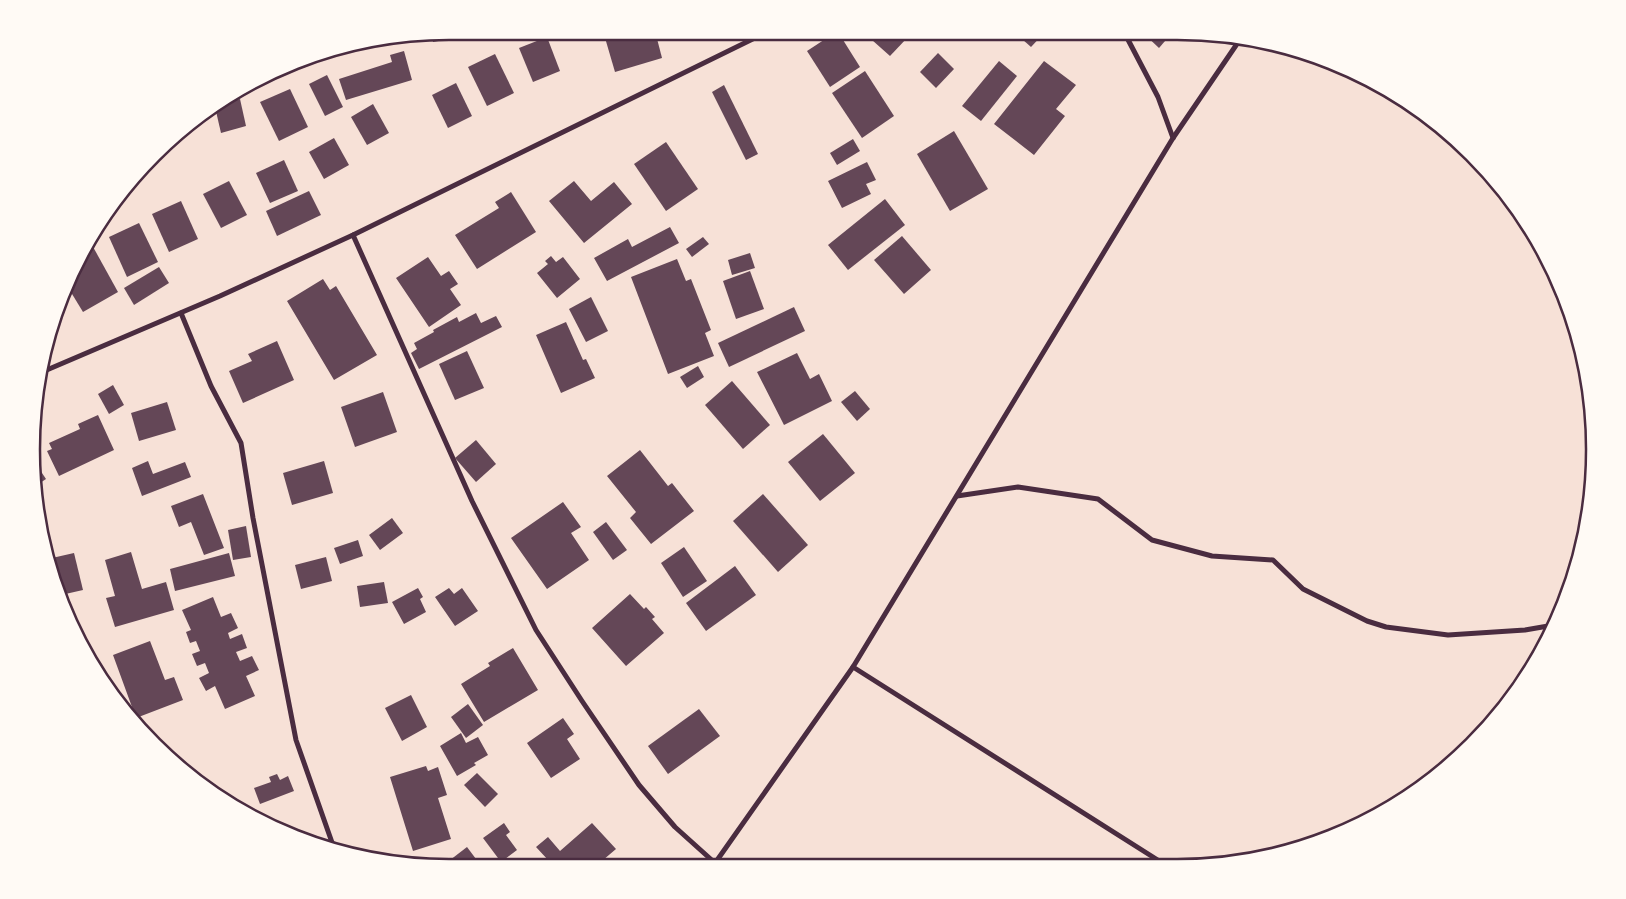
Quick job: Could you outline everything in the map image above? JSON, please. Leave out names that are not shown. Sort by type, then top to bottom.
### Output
[{"type":"street","points":[[48,369],[181,313],[353,235],[751,40]]},
{"type":"street","points":[[1128,40],[1158,97],[1173,138]]},
{"type":"street","points":[[718,859],[853,667],[1173,138],[1236,45]]},
{"type":"street","points":[[353,235],[472,502],[536,630],[639,785],[675,827],[708,859]]},
{"type":"street","points":[[181,313],[211,386],[241,443],[253,518],[296,740],[332,841]]},
{"type":"street","points":[[956,496],[1018,487],[1098,499],[1152,540],[1212,556],[1274,560],[1303,589],[1367,621],[1386,626],[1448,635],[1525,630],[1546,626]]},
{"type":"street","points":[[853,667],[1156,859]]},
{"type":"building","points":[[539,40],[548,40],[560,71],[533,82],[519,48]]},
{"type":"building","points":[[606,40],[657,40],[662,58],[615,72]]},
{"type":"building","points":[[824,40],[843,40],[860,67],[830,87],[807,51]]},
{"type":"building","points":[[872,40],[905,40],[890,56]]},
{"type":"building","points":[[1023,40],[1038,40],[1031,47]]},
{"type":"building","points":[[1150,40],[1166,40],[1159,48]]},
{"type":"building","points":[[404,51],[412,80],[346,100],[339,79],[392,62],[390,55]]},
{"type":"building","points":[[938,53],[954,69],[936,88],[920,72]]},
{"type":"building","points":[[495,54],[514,93],[487,106],[468,67]]},
{"type":"building","points":[[999,61],[1017,76],[981,121],[962,106]]},
{"type":"building","points":[[1044,61],[1076,85],[1056,109],[1065,116],[1034,155],[994,124]]},
{"type":"building","points":[[865,71],[894,116],[862,138],[832,93]]},
{"type":"building","points":[[327,75],[343,107],[325,116],[309,84]]},
{"type":"building","points":[[456,83],[472,116],[448,128],[432,95]]},
{"type":"building","points":[[724,85],[758,154],[746,160],[712,92]]},
{"type":"building","points":[[290,89],[308,127],[279,141],[260,102]]},
{"type":"building","points":[[240,99],[246,126],[221,133],[216,113]]},
{"type":"building","points":[[373,104],[389,133],[367,145],[351,117]]},
{"type":"building","points":[[954,131],[988,189],[950,211],[917,154]]},
{"type":"building","points":[[334,138],[349,165],[324,179],[309,152]]},
{"type":"building","points":[[853,139],[860,151],[837,165],[830,153]]},
{"type":"building","points":[[666,142],[698,189],[666,211],[634,164]]},
{"type":"building","points":[[284,160],[298,191],[270,203],[256,173]]},
{"type":"building","points":[[867,162],[876,180],[866,184],[871,194],[842,208],[828,181]]},
{"type":"building","points":[[229,181],[247,215],[221,228],[203,194]]},
{"type":"building","points":[[574,181],[591,201],[614,182],[632,204],[584,243],[549,201]]},
{"type":"building","points":[[309,191],[321,215],[277,236],[266,211]]},
{"type":"building","points":[[511,192],[536,232],[477,269],[455,235],[499,208],[495,202]]},
{"type":"building","points":[[885,199],[905,225],[848,270],[828,245]]},
{"type":"building","points":[[181,201],[198,239],[169,252],[152,214]]},
{"type":"building","points":[[139,223],[158,262],[127,277],[109,237]]},
{"type":"building","points":[[670,227],[679,243],[607,281],[594,258],[628,239],[632,247]]},
{"type":"building","points":[[902,236],[931,270],[904,294],[874,260]]},
{"type":"building","points":[[703,237],[709,244],[692,257],[686,249]]},
{"type":"building","points":[[93,248],[118,292],[83,312],[71,293]]},
{"type":"building","points":[[750,253],[755,268],[732,275],[728,260]]},
{"type":"building","points":[[551,256],[556,262],[563,257],[580,279],[557,298],[537,273],[548,264],[545,261]]},
{"type":"building","points":[[428,257],[441,276],[449,271],[458,284],[450,289],[461,305],[429,327],[396,278]]},
{"type":"building","points":[[677,259],[686,281],[691,279],[711,330],[705,333],[714,356],[668,374],[631,277]]},
{"type":"building","points":[[159,267],[169,283],[134,305],[124,288]]},
{"type":"building","points":[[750,271],[764,309],[736,319],[723,281]]},
{"type":"building","points":[[323,279],[330,290],[336,286],[377,355],[334,380],[287,301]]},
{"type":"building","points":[[591,297],[608,331],[586,342],[569,309]]},
{"type":"building","points":[[794,307],[805,331],[729,367],[718,343]]},
{"type":"building","points":[[476,313],[481,323],[496,316],[502,327],[419,369],[411,353],[417,349],[414,343],[457,317],[459,322]]},
{"type":"building","points":[[566,322],[583,360],[586,359],[595,378],[561,393],[536,335]]},
{"type":"building","points":[[277,341],[294,380],[243,403],[229,371],[252,361],[248,354]]},
{"type":"building","points":[[467,351],[484,388],[455,400],[439,364]]},
{"type":"building","points":[[797,353],[810,379],[819,374],[832,401],[784,425],[757,372]]},
{"type":"building","points":[[698,366],[704,377],[687,388],[680,377]]},
{"type":"building","points":[[732,381],[770,425],[743,449],[705,405]]},
{"type":"building","points":[[113,385],[124,405],[109,414],[98,394]]},
{"type":"building","points":[[855,391],[870,409],[857,421],[841,402]]},
{"type":"building","points":[[383,392],[397,432],[355,447],[341,407]]},
{"type":"building","points":[[167,402],[176,430],[139,441],[131,413]]},
{"type":"building","points":[[98,415],[114,450],[59,476],[47,451],[52,449],[49,443],[80,429],[78,424]]},
{"type":"building","points":[[823,434],[855,473],[820,501],[788,462]]},
{"type":"building","points":[[476,440],[496,464],[476,482],[455,458]]},
{"type":"building","points":[[640,450],[668,486],[672,483],[694,511],[651,544],[630,518],[636,512],[607,476]]},
{"type":"building","points":[[148,461],[153,474],[185,462],[191,477],[142,496],[132,468]]},
{"type":"building","points":[[324,461],[333,493],[292,505],[283,473]]},
{"type":"building","points":[[41,471],[46,479],[42,482]]},
{"type":"building","points":[[203,494],[224,548],[204,555],[191,522],[179,527],[171,506]]},
{"type":"building","points":[[763,494],[808,545],[778,572],[733,521]]},
{"type":"building","points":[[563,502],[581,527],[571,533],[589,560],[547,589],[511,538]]},
{"type":"building","points":[[392,518],[403,533],[380,550],[369,535]]},
{"type":"building","points":[[606,522],[627,550],[613,560],[593,532]]},
{"type":"building","points":[[246,526],[251,557],[233,560],[228,530]]},
{"type":"building","points":[[358,540],[363,556],[340,564],[334,548]]},
{"type":"building","points":[[684,547],[707,581],[683,597],[661,563]]},
{"type":"building","points":[[131,552],[142,589],[166,582],[174,610],[115,627],[106,598],[115,596],[105,560]]},
{"type":"building","points":[[74,553],[83,590],[67,594],[55,557]]},
{"type":"building","points":[[229,553],[235,576],[175,591],[170,569]]},
{"type":"building","points":[[326,557],[332,581],[301,589],[295,565]]},
{"type":"building","points":[[735,566],[756,595],[706,631],[686,603]]},
{"type":"building","points":[[384,582],[388,603],[360,607],[357,586]]},
{"type":"building","points":[[418,588],[423,597],[420,599],[426,612],[404,624],[392,602]]},
{"type":"building","points":[[449,588],[454,594],[462,588],[478,611],[455,626],[435,597]]},
{"type":"building","points":[[630,594],[644,609],[646,607],[655,617],[652,619],[664,633],[626,666],[592,628]]},
{"type":"building","points":[[213,597],[221,617],[231,613],[238,628],[228,633],[230,639],[242,634],[247,648],[236,652],[240,661],[252,656],[259,670],[246,676],[255,696],[225,709],[215,686],[206,691],[199,678],[209,673],[205,663],[197,666],[192,654],[200,651],[196,641],[190,643],[186,632],[191,630],[182,610]]},
{"type":"building","points":[[150,641],[165,680],[174,677],[183,700],[139,717],[132,708],[113,655]]},
{"type":"building","points":[[513,648],[538,690],[484,722],[461,684],[490,666],[488,663]]},
{"type":"building","points":[[411,695],[427,727],[402,741],[385,708]]},
{"type":"building","points":[[468,704],[483,725],[466,738],[451,717]]},
{"type":"building","points":[[699,709],[720,736],[668,774],[648,746]]},
{"type":"building","points":[[563,718],[574,734],[567,739],[580,759],[551,778],[527,743]]},
{"type":"building","points":[[461,733],[466,743],[478,737],[488,755],[474,763],[476,765],[457,776],[440,746]]},
{"type":"building","points":[[426,766],[428,771],[438,767],[447,795],[438,798],[451,839],[413,851],[390,777]]},
{"type":"building","points":[[477,773],[498,794],[485,807],[464,785]]},
{"type":"building","points":[[277,774],[280,780],[288,776],[294,791],[260,804],[254,788],[271,782],[269,777]]},
{"type":"building","points":[[504,823],[510,832],[506,835],[517,850],[505,859],[499,859],[483,838]]},
{"type":"building","points":[[592,823],[616,849],[604,859],[547,859],[536,847],[548,837],[560,851]]},
{"type":"building","points":[[467,847],[476,859],[451,859]]}]
